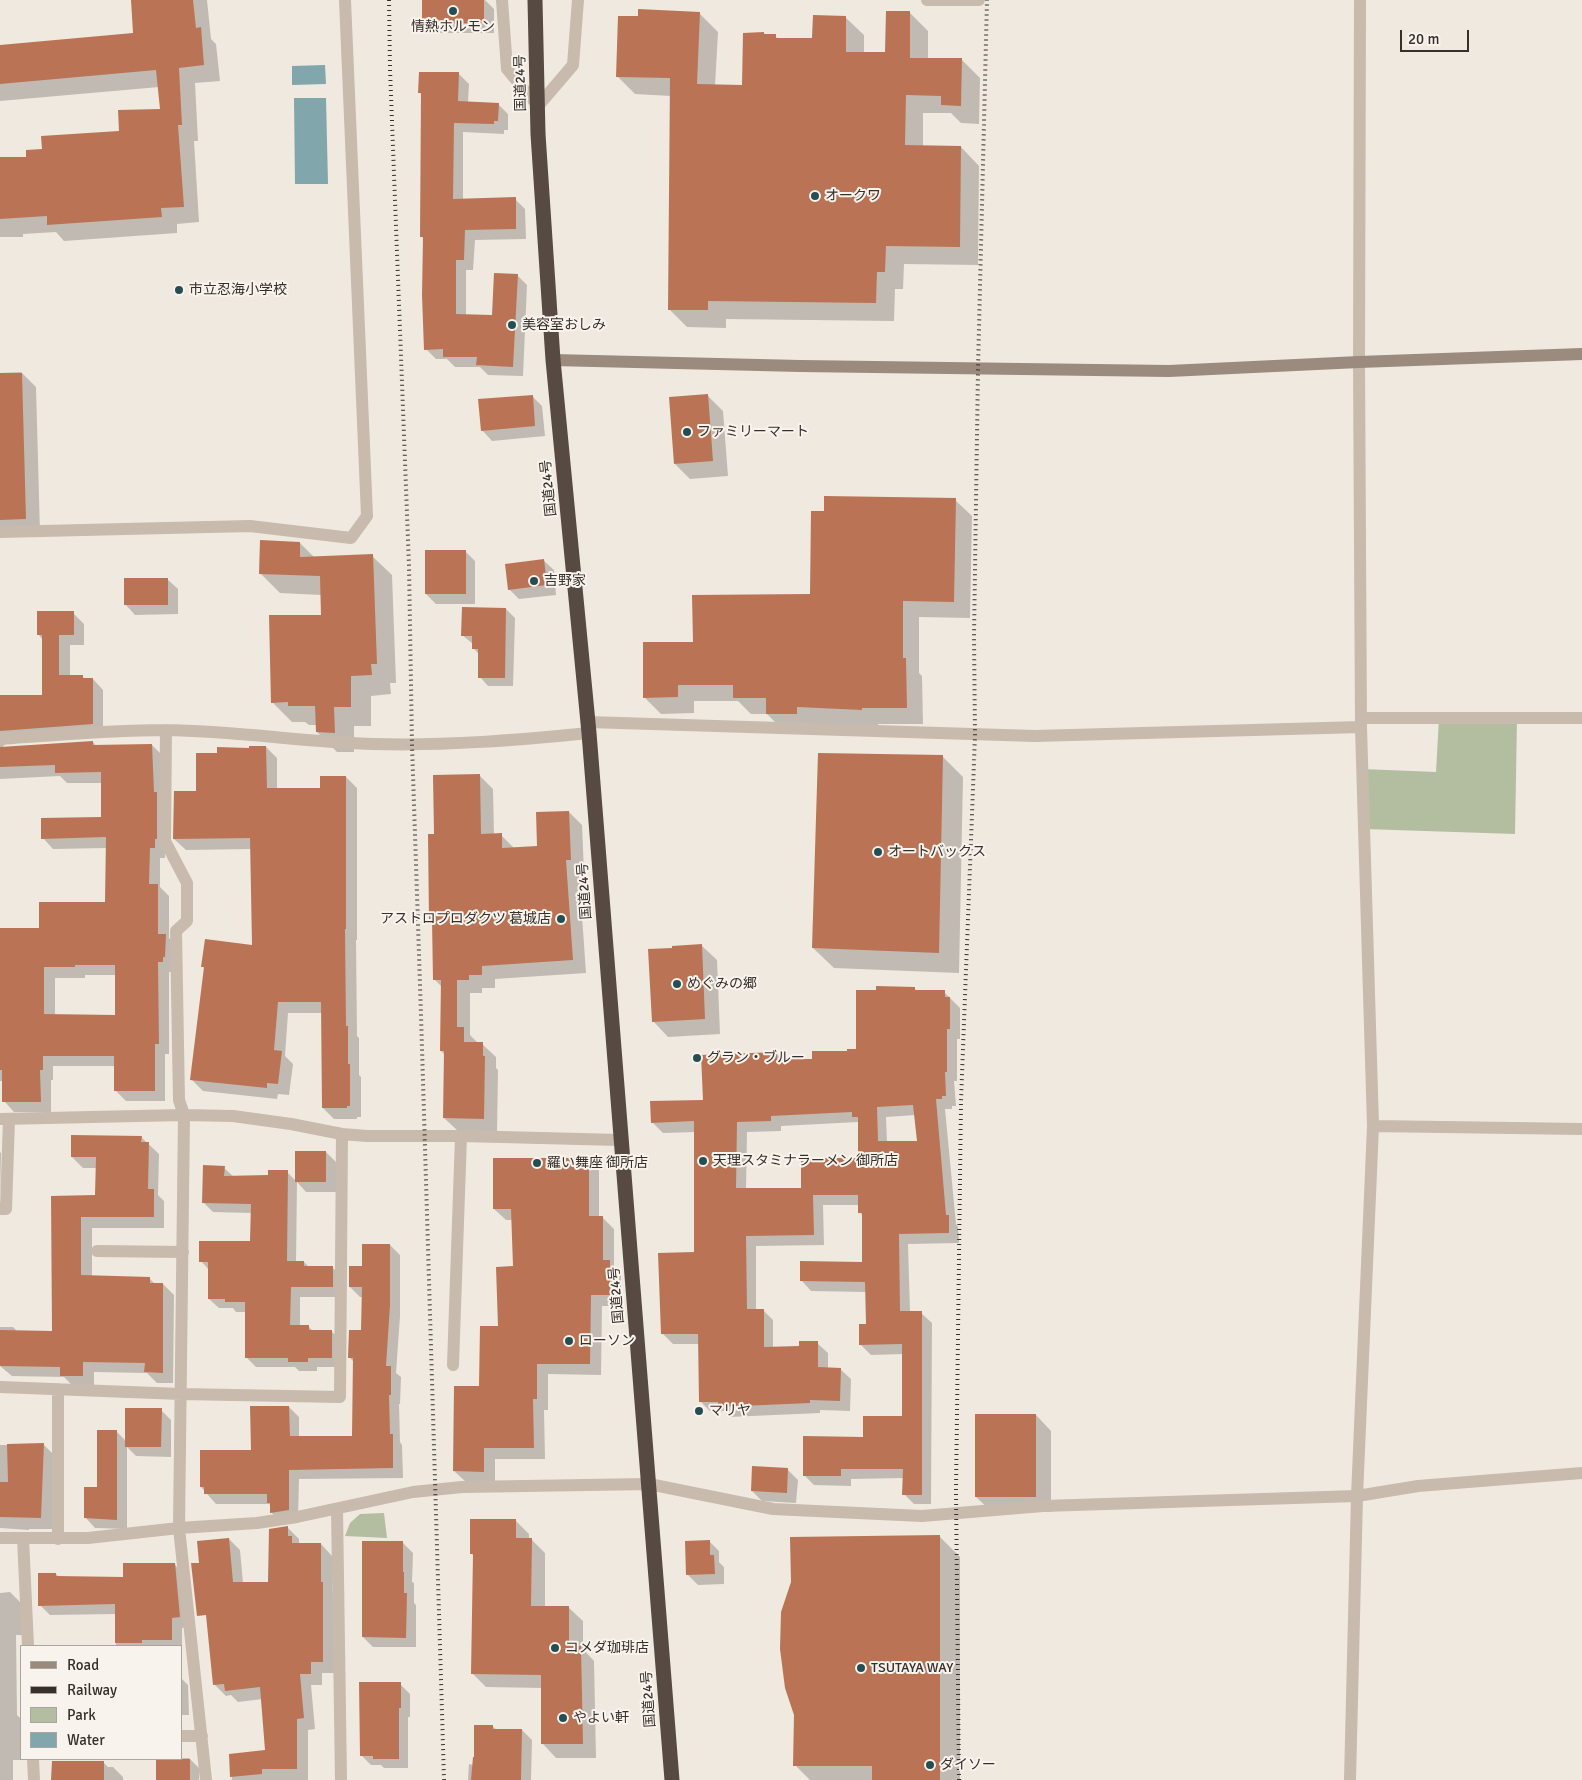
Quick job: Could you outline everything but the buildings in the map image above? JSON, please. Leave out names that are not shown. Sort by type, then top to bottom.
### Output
[{"type":"highway","name":"国道24号","points":[[535,0],[538,106],[553,360],[589,727],[620,1140],[672,1780]]},
{"type":"street","points":[[0,532],[250,526],[351,538],[367,516],[345,0]]},
{"type":"street","points":[[502,0],[507,69],[538,106],[573,66],[578,0]]},
{"type":"street","points":[[927,0],[979,0]]},
{"type":"street","points":[[1350,1780],[1357,1496],[1373,1126],[1361,722],[1359,362],[1360,0]]},
{"type":"street","points":[[553,360],[1169,371],[1582,354]]},
{"type":"street","points":[[0,739],[166,730],[210,731],[374,744],[510,741],[589,727],[1034,736],[1361,722],[1582,718]]},
{"type":"street","points":[[166,730],[165,841],[187,883],[187,921],[176,931],[179,1100],[184,1115],[179,1528],[206,1780]]},
{"type":"street","points":[[0,1209],[6,1209],[5,1119],[184,1115],[233,1116],[342,1134],[367,1136],[620,1140]]},
{"type":"street","points":[[1373,1126],[1582,1130]]},
{"type":"street","points":[[0,1387],[181,1394],[340,1397],[342,1134]]},
{"type":"street","points":[[453,1365],[461,1136]]},
{"type":"street","points":[[96,1251],[183,1252]]},
{"type":"street","points":[[58,1389],[58,1539]]},
{"type":"street","points":[[0,1538],[88,1538],[179,1528],[257,1523],[297,1517],[435,1489],[649,1484],[773,1509],[922,1516],[1043,1506],[1357,1496],[1418,1486],[1582,1473]]},
{"type":"street","points":[[337,1509],[341,1780]]},
{"type":"street","points":[[23,1538],[28,1645]]},
{"type":"street","points":[[182,1736],[202,1736]]},
{"type":"street","points":[[33,1760],[34,1780]]},
{"type":"green space","points":[[1439,718],[1517,719],[1515,834],[1364,829],[1362,769],[1436,772]]},
{"type":"green space","points":[[384,1513],[387,1538],[345,1536],[350,1523],[360,1514]]},
{"type":"water","points":[[325,65],[326,84],[292,85],[292,66]]},
{"type":"water","points":[[294,98],[326,98],[328,184],[295,184]]},
{"type":"railway","points":[[389,0],[409,566],[412,744],[444,1780]]},
{"type":"railway","points":[[959,1780],[956,1491],[961,1101],[975,736],[974,636],[978,369],[987,0]]},
{"type":"place","name":"情熱ホルモン","points":[[453,11]]},
{"type":"place","name":"オークワ","points":[[815,196]]},
{"type":"place","name":"市立忍海小学校","points":[[179,290]]},
{"type":"place","name":"美容室おしみ","points":[[512,325]]},
{"type":"place","name":"ファミリーマート","points":[[687,432]]},
{"type":"place","name":"吉野家","points":[[534,581]]},
{"type":"place","name":"オートバックス","points":[[878,852]]},
{"type":"place","name":"アストロプロダクツ 葛城店","points":[[561,919]]},
{"type":"place","name":"めぐみの郷","points":[[677,984]]},
{"type":"place","name":"グラン・ブルー","points":[[697,1058]]},
{"type":"place","name":"天理スタミナラーメン 御所店","points":[[703,1161]]},
{"type":"place","name":"羅い舞座 御所店","points":[[537,1163]]},
{"type":"place","name":"ローソン","points":[[569,1341]]},
{"type":"place","name":"マリヤ","points":[[699,1411]]},
{"type":"place","name":"コメダ珈琲店","points":[[555,1648]]},
{"type":"place","name":"TSUTAYA WAY","points":[[861,1668]]},
{"type":"place","name":"やよい軒","points":[[563,1718]]},
{"type":"place","name":"ダイソー","points":[[930,1765]]}]
